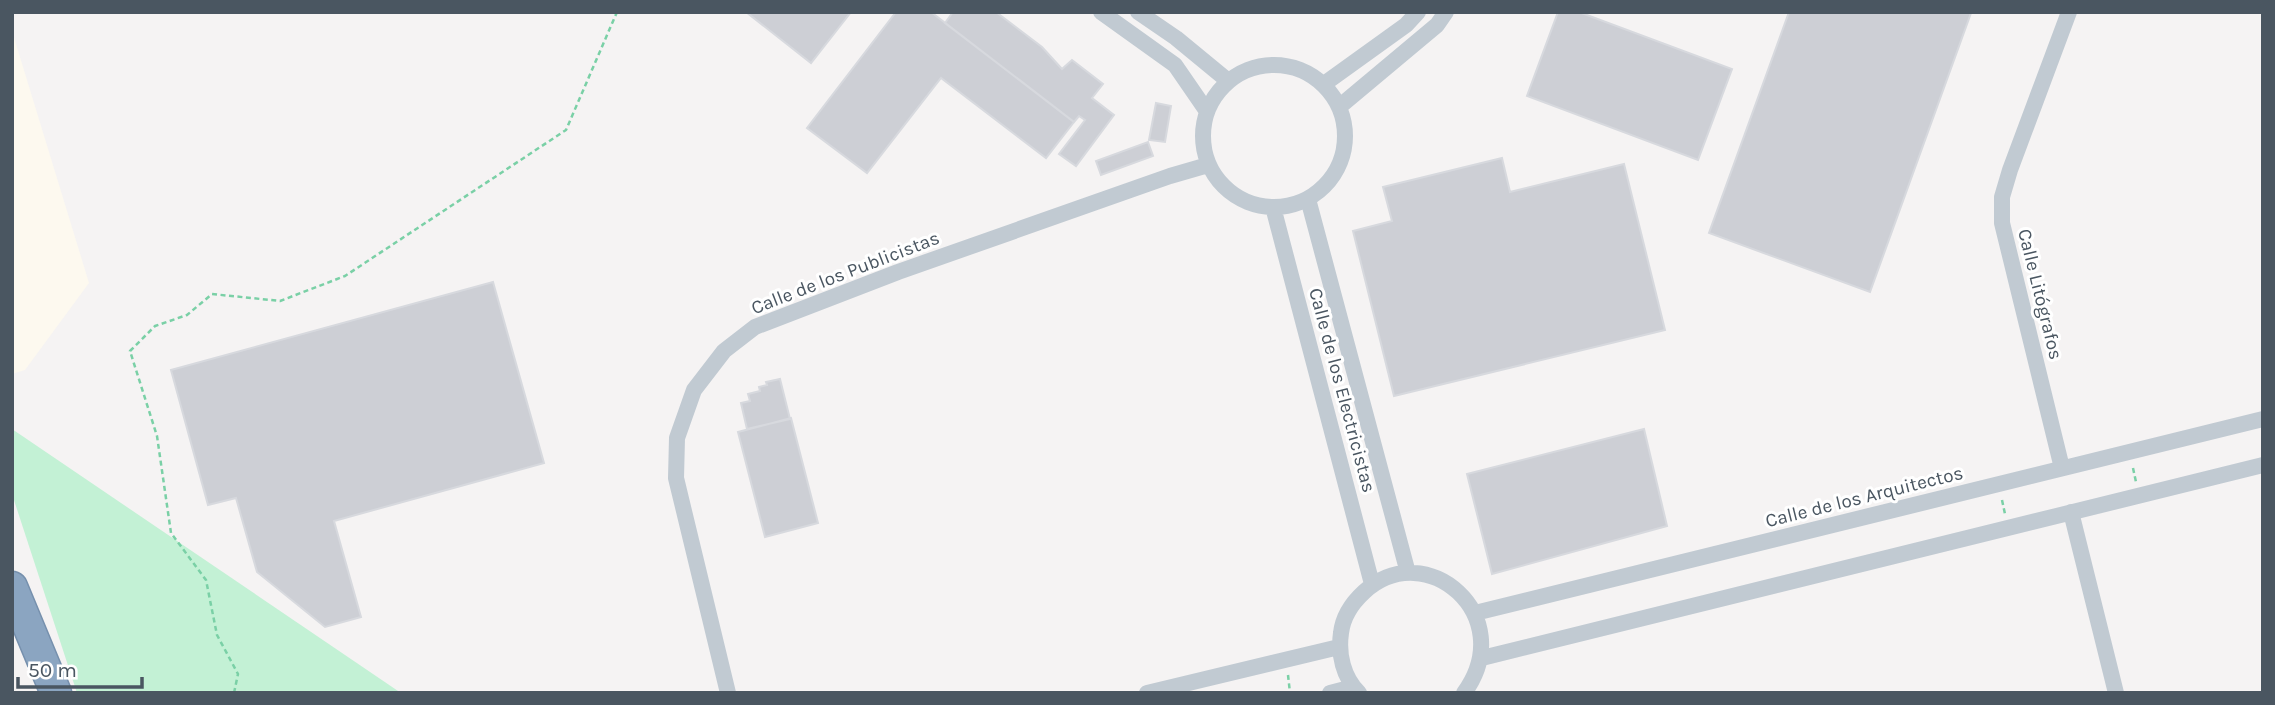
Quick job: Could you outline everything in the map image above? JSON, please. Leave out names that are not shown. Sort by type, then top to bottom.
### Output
[{"type":"highway","points":[[12,587],[56,693]]},
{"type":"street","points":[[1101,12],[1175,65],[1206,110]]},
{"type":"street","points":[[1138,12],[1177,38],[1227,80]]},
{"type":"street","points":[[1324,84],[1406,25],[1418,12]]},
{"type":"street","points":[[1339,107],[1437,25],[1446,12]]},
{"type":"street","name":"Calle Litógrafos","points":[[2062,468],[2002,223],[2002,197],[2069,12]]},
{"type":"street","points":[[1266,64],[1297,68],[1324,84],[1339,107],[1345,127],[1345,148],[1338,169],[1325,186],[1308,198],[1291,205],[1273,207],[1253,204],[1235,196],[1219,182],[1203,147],[1202,128],[1206,110],[1227,80],[1245,69],[1266,64]]},
{"type":"street","name":"Calle de los Publicistas","points":[[728,693],[676,478],[677,439],[694,390],[724,351],[755,327],[898,272],[1170,176],[1209,165]]},
{"type":"street","name":"Calle de los Electricistas","points":[[1308,198],[1408,573]]},
{"type":"street","name":"Calle de los Electricistas","points":[[1273,207],[1373,584]]},
{"type":"street","name":"Calle de los Arquitectos","points":[[1475,613],[2263,419]]},
{"type":"street","points":[[1482,658],[2263,465]]},
{"type":"street","points":[[2071,512],[2116,693]]},
{"type":"street","points":[[1330,693],[1356,690],[1343,668],[1339,647],[1343,622],[1354,601],[1373,584],[1408,573],[1429,576],[1448,583],[1464,597],[1475,613],[1482,635],[1482,658],[1475,678],[1464,693]]},
{"type":"street","points":[[1147,693],[1339,647]]},
{"type":"path","points":[[234,693],[238,674],[217,635],[206,580],[171,533],[157,436],[130,351],[155,326],[187,315],[212,294],[280,301],[345,276],[566,130],[617,12]]},
{"type":"path","points":[[2129,452],[2139,495]]},
{"type":"path","points":[[1998,484],[2007,527]]},
{"type":"shaded area","points":[[12,31],[89,283],[25,370],[12,374]]},
{"type":"green space","points":[[12,429],[401,693],[77,693],[12,494]]},
{"type":"building","points":[[746,12],[851,12],[811,63]]},
{"type":"building","points":[[896,12],[931,12],[1074,122],[1046,158],[941,78],[867,173],[807,128]]},
{"type":"building","points":[[953,12],[996,12],[1042,47],[1062,69],[1072,60],[1103,84],[1092,98],[1114,115],[1076,166],[1059,154],[1085,120],[1079,116],[1074,122],[945,23]]},
{"type":"building","points":[[1558,12],[1579,12],[1732,69],[1698,160],[1527,96]]},
{"type":"building","points":[[1789,12],[1971,13],[1870,292],[1709,233]]},
{"type":"building","points":[[1156,103],[1171,106],[1165,142],[1149,140]]},
{"type":"building","points":[[1148,142],[1153,156],[1101,175],[1096,161]]},
{"type":"building","points":[[1502,158],[1510,192],[1624,164],[1665,330],[1394,396],[1353,231],[1392,221],[1383,187]]},
{"type":"building","points":[[493,282],[544,463],[334,521],[361,617],[325,627],[257,572],[236,498],[208,505],[171,370]]},
{"type":"building","points":[[780,379],[790,419],[747,429],[741,403],[750,401],[748,394],[760,391],[759,387],[767,385],[766,382]]},
{"type":"building","points":[[791,418],[818,523],[765,537],[738,432]]},
{"type":"building","points":[[1644,429],[1667,526],[1492,574],[1467,474]]}]
